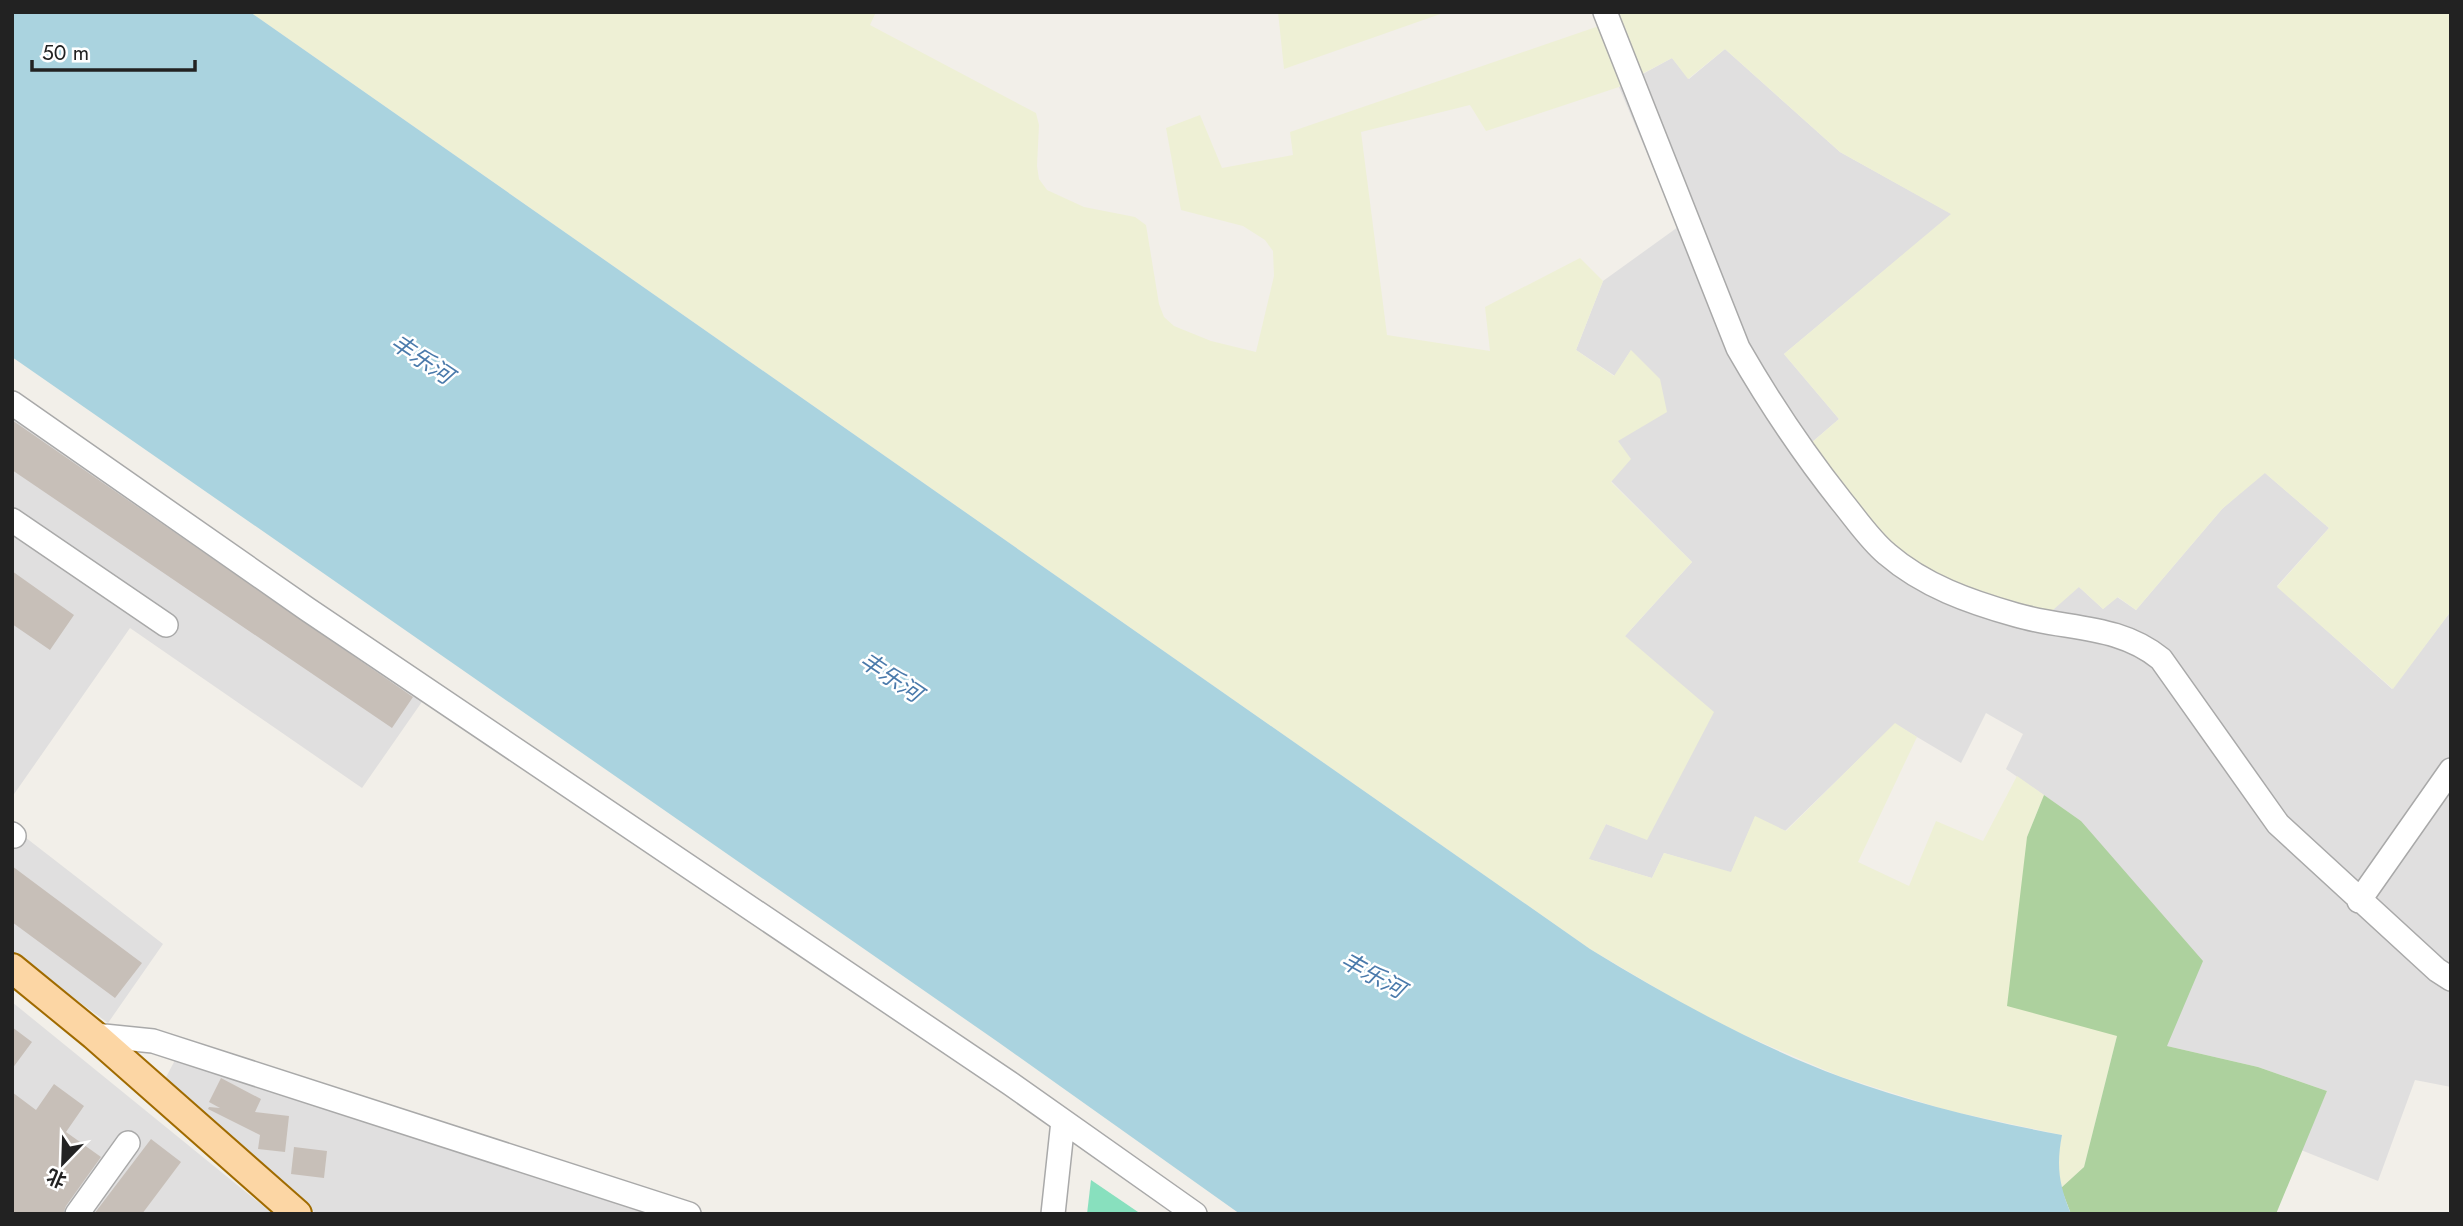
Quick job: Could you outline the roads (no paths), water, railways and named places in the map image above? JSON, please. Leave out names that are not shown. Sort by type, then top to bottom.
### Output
[{"type":"main road","points":[[12,968],[94,1035],[298,1214]]},
{"type":"street","points":[[1605,12],[1738,348],[1789,432],[1886,554],[1926,580],[1978,604],[2035,621],[2122,636],[2149,649],[2161,659],[2278,824],[2437,970],[2451,979]]},
{"type":"street","points":[[12,403],[307,609],[1063,1121],[1195,1214]]},
{"type":"street","points":[[12,520],[166,625]]},
{"type":"street","points":[[2360,901],[2451,770]]},
{"type":"street","points":[[94,1035],[153,1041],[689,1214]]},
{"type":"street","points":[[1053,1214],[1063,1121]]},
{"type":"street","points":[[77,1214],[128,1143]]},
{"type":"water","name":"丰乐河","points":[[12,12],[250,12],[1590,949],[1712,1019],[1808,1064],[1895,1095],[2006,1124],[2062,1135],[2060,1175],[2071,1214],[1240,1214],[998,1042],[12,357]]}]
